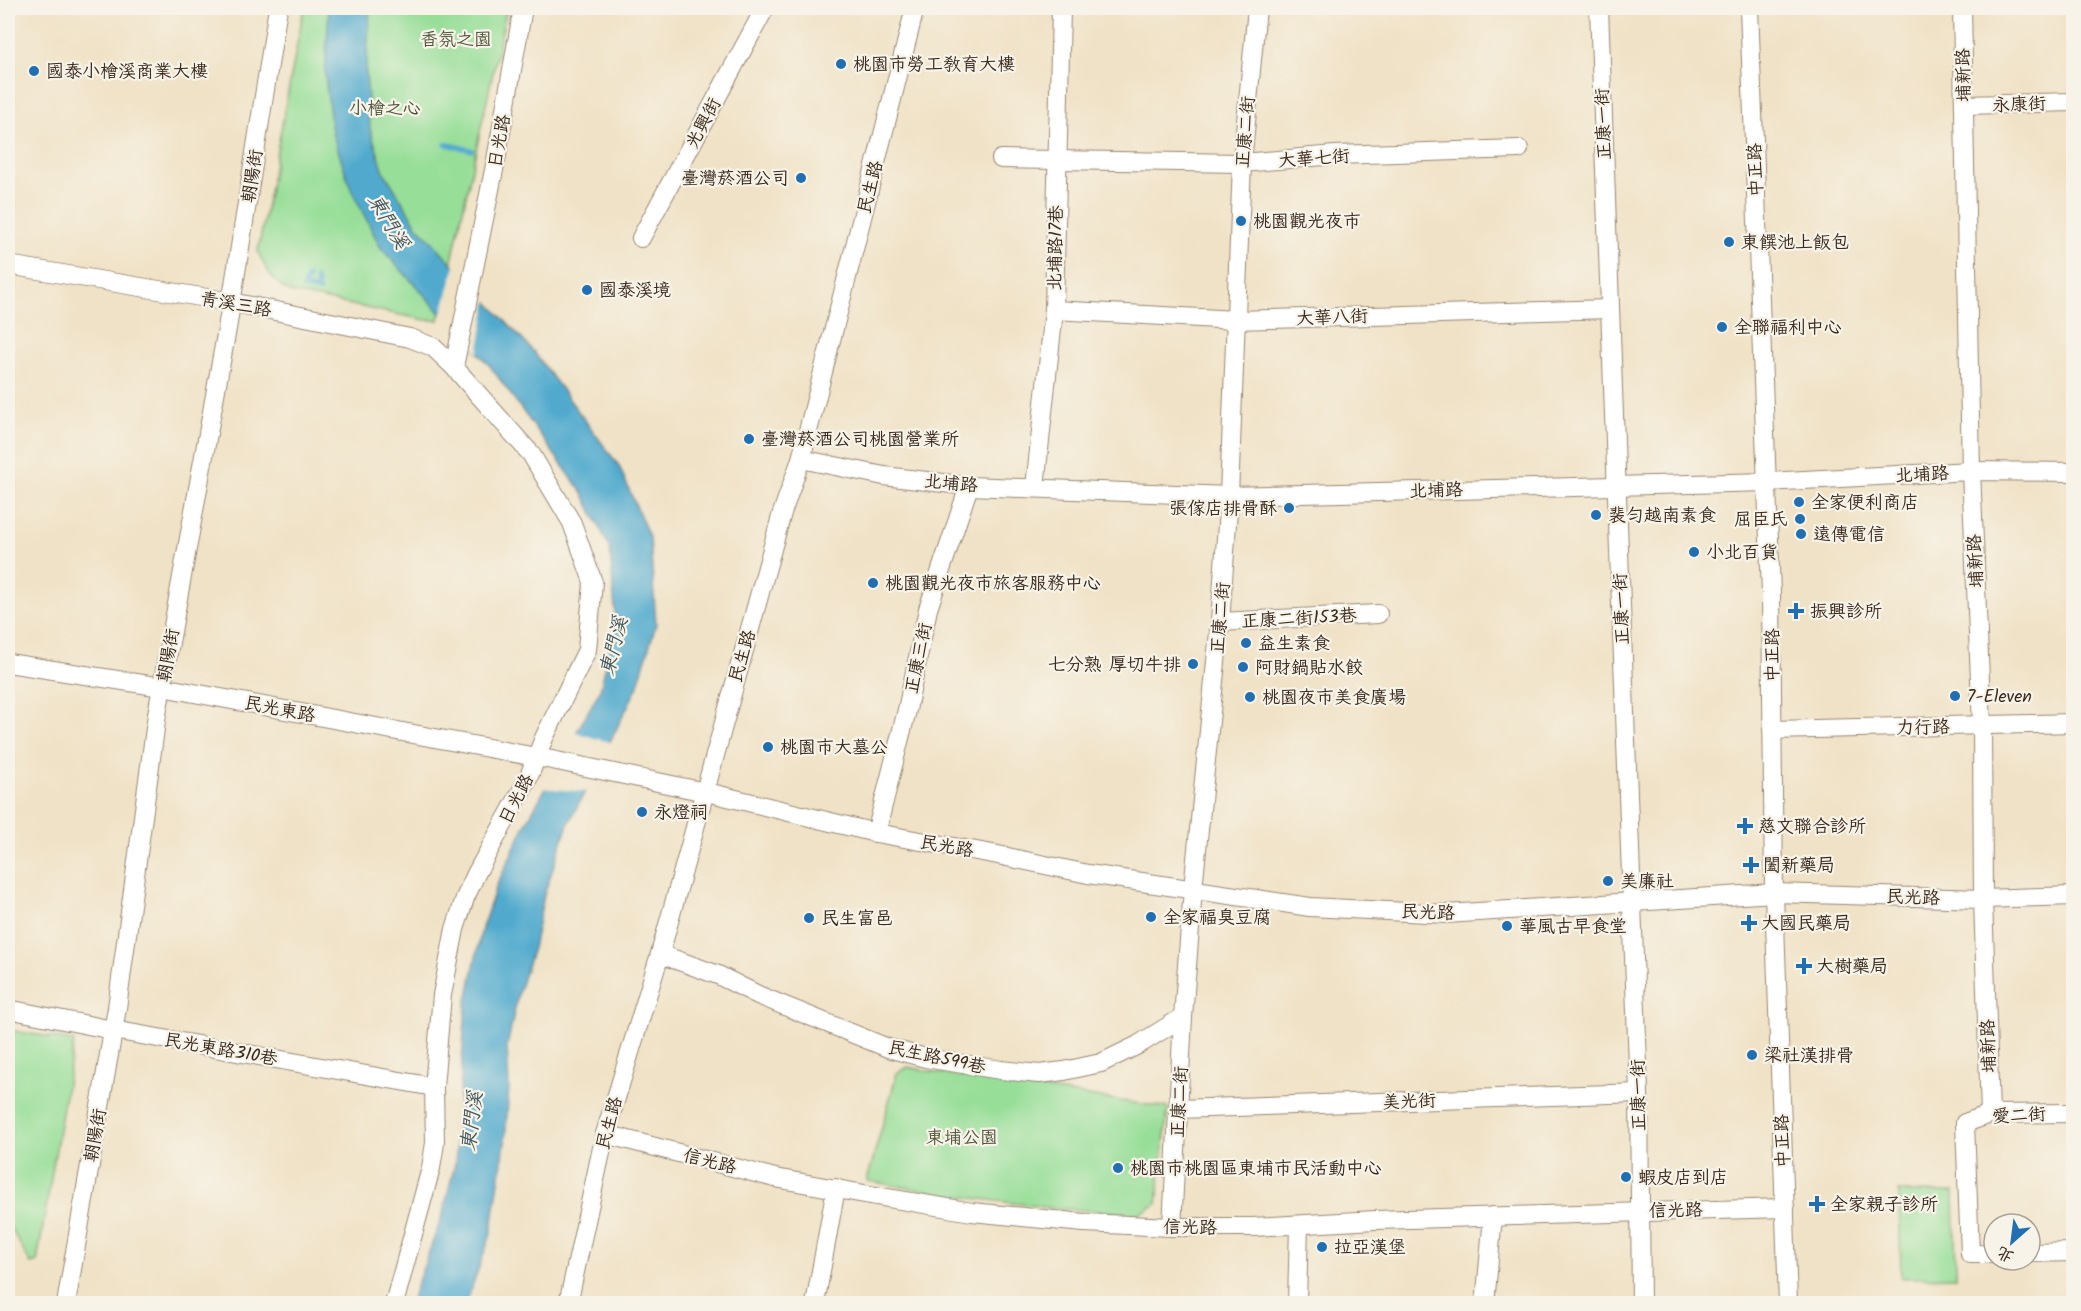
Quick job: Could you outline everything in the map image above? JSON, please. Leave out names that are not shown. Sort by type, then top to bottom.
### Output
[{"type":"street","name":"朝陽街","points":[[66,1304],[113,1030],[162,687],[231,302],[278,8]]},
{"type":"street","name":"日光路","points":[[394,1304],[432,1168],[435,1143],[434,1087],[442,995],[455,929],[476,874],[523,790],[544,759],[587,650],[593,582],[572,524],[531,454],[454,367],[496,160],[523,8]]},
{"type":"street","name":"光興街","points":[[641,238],[765,8]]},
{"type":"street","name":"民生路","points":[[568,1304],[605,1134],[660,954],[779,524],[801,459],[915,8]]},
{"type":"street","name":"北埔路17巷","points":[[1035,487],[1054,310],[1061,8]]},
{"type":"street","name":"正康二街","points":[[1172,1227],[1183,1017],[1193,889],[1220,622],[1229,496],[1242,163],[1257,8]]},
{"type":"street","name":"正康一街","points":[[1599,8],[1639,1093],[1641,1304]]},
{"type":"street","name":"中正路","points":[[1749,8],[1768,483],[1774,893],[1788,1304]]},
{"type":"street","name":"埔新路","points":[[1962,8],[1971,471],[1982,726],[1983,899],[1990,1114]]},
{"type":"street","name":"永康街","points":[[1964,105],[2073,102]]},
{"type":"street","name":"大華七街","points":[[1001,159],[1242,163],[1335,155],[1519,148]]},
{"type":"street","name":"青溪三路","points":[[8,265],[231,302],[410,338],[433,347],[454,367]]},
{"type":"street","name":"大華八街","points":[[1054,310],[1236,320],[1610,309]]},
{"type":"street","name":"北埔路","points":[[801,459],[884,476],[969,486],[1229,496],[1768,483],[1971,471],[2073,472]]},
{"type":"street","name":"正康三街","points":[[876,833],[907,710],[928,609],[969,486]]},
{"type":"street","name":"正康二街153巷","points":[[1220,622],[1378,614]]},
{"type":"street","name":"民光東路","points":[[8,663],[162,687],[544,759],[704,792]]},
{"type":"street","name":"力行路","points":[[1772,729],[2073,723]]},
{"type":"street","name":"民光路","points":[[704,792],[876,833],[1088,874],[1310,907],[1446,914],[1774,893],[1983,899],[2073,896]]},
{"type":"street","name":"民生路599巷","points":[[660,954],[718,975],[758,995],[888,1048],[926,1058],[1001,1070],[1039,1074],[1101,1063],[1164,1031],[1183,1017]]},
{"type":"street","name":"民光東路310巷","points":[[8,1010],[434,1087]]},
{"type":"street","name":"美光街","points":[[1179,1109],[1639,1093]]},
{"type":"street","name":"愛二街","points":[[1982,1254],[1970,1254],[1965,1123],[1990,1114],[2073,1113]]},
{"type":"street","name":"信光路","points":[[605,1134],[775,1178],[972,1212],[1084,1223],[1172,1227],[1299,1225],[1375,1220],[1785,1208]]},
{"type":"street","points":[[815,1304],[836,1188]]},
{"type":"street","points":[[1485,1304],[1493,1216]]},
{"type":"street","points":[[1297,1304],[1299,1225]]},
{"type":"street","points":[[2042,1253],[2073,1252]]},
{"type":"green space","name":"小檜之心","points":[[304,8],[507,8],[439,320],[425,320],[289,292],[266,269],[258,251]]},
{"type":"green space","points":[[8,1030],[74,1041],[37,1262],[31,1264],[8,1223]]},
{"type":"green space","name":"東埔公園","points":[[908,1067],[1168,1108],[1157,1204],[1139,1214],[1051,1208],[867,1181],[897,1073]]},
{"type":"green space","points":[[1899,1192],[1954,1192],[1956,1277],[1901,1278]]},
{"type":"water","name":"東門溪","points":[[329,8],[370,8],[366,72],[370,129],[384,172],[416,224],[533,351],[619,466],[650,539],[656,624],[637,688],[567,827],[544,895],[533,948],[518,994],[507,1047],[509,1087],[505,1142],[491,1234],[466,1303],[410,1303],[442,1217],[455,1164],[466,1005],[482,928],[496,887],[525,825],[600,690],[616,623],[610,549],[584,495],[490,366],[381,248],[351,189],[332,132],[325,75]]},
{"type":"pier","points":[[456,262],[488,298],[478,353],[441,317]]},
{"type":"pier","points":[[573,732],[613,743],[588,792],[542,788]]},
{"type":"waterway","points":[[446,144],[472,150]]},
{"type":"waterway","points":[[308,277],[303,287],[319,291],[316,279]]},
{"type":"place","name":"桃園市勞工教育大樓","points":[[841,64]]},
{"type":"place","name":"國泰小檜溪商業大樓","points":[[34,71]]},
{"type":"place","name":"臺灣菸酒公司","points":[[801,178]]},
{"type":"place","name":"桃園觀光夜市","points":[[1241,221]]},
{"type":"place","name":"東饌池上飯包","points":[[1729,242]]},
{"type":"place","name":"國泰溪境","points":[[587,290]]},
{"type":"place","name":"全聯福利中心","points":[[1722,327]]},
{"type":"place","name":"臺灣菸酒公司桃園營業所","points":[[749,439]]},
{"type":"place","name":"全家便利商店","points":[[1799,502]]},
{"type":"place","name":"張傢店排骨酥","points":[[1289,508]]},
{"type":"place","name":"裴勻越南素食","points":[[1596,515]]},
{"type":"place","name":"屈臣氏","points":[[1800,519]]},
{"type":"place","name":"遠傳電信","points":[[1801,534]]},
{"type":"place","name":"小北百貨","points":[[1694,552]]},
{"type":"place","name":"桃園觀光夜市旅客服務中心","points":[[873,583]]},
{"type":"place","name":"振興診所","points":[[1796,611]]},
{"type":"place","name":"益生素食","points":[[1246,643]]},
{"type":"place","name":"七分熟 厚切牛排","points":[[1193,664]]},
{"type":"place","name":"阿財鍋貼水餃","points":[[1243,667]]},
{"type":"place","name":"7-Eleven","points":[[1955,696]]},
{"type":"place","name":"桃園夜市美食廣場","points":[[1250,697]]},
{"type":"place","name":"桃園市大墓公","points":[[768,747]]},
{"type":"place","name":"永燈祠","points":[[642,812]]},
{"type":"place","name":"慈文聯合診所","points":[[1745,826]]},
{"type":"place","name":"闔新藥局","points":[[1751,865]]},
{"type":"place","name":"美廉社","points":[[1608,881]]},
{"type":"place","name":"全家福臭豆腐","points":[[1151,917]]},
{"type":"place","name":"民生富邑","points":[[809,918]]},
{"type":"place","name":"大國民藥局","points":[[1749,923]]},
{"type":"place","name":"華風古早食堂","points":[[1507,926]]},
{"type":"place","name":"大樹藥局","points":[[1804,966]]},
{"type":"place","name":"梁社漢排骨","points":[[1752,1055]]},
{"type":"place","name":"桃園市桃園區東埔市民活動中心","points":[[1118,1168]]},
{"type":"place","name":"蝦皮店到店","points":[[1626,1177]]},
{"type":"place","name":"全家親子診所","points":[[1817,1204]]},
{"type":"place","name":"拉亞漢堡","points":[[1322,1247]]},
{"type":"park label","name":"香氛之園","points":[[456,39]]}]
